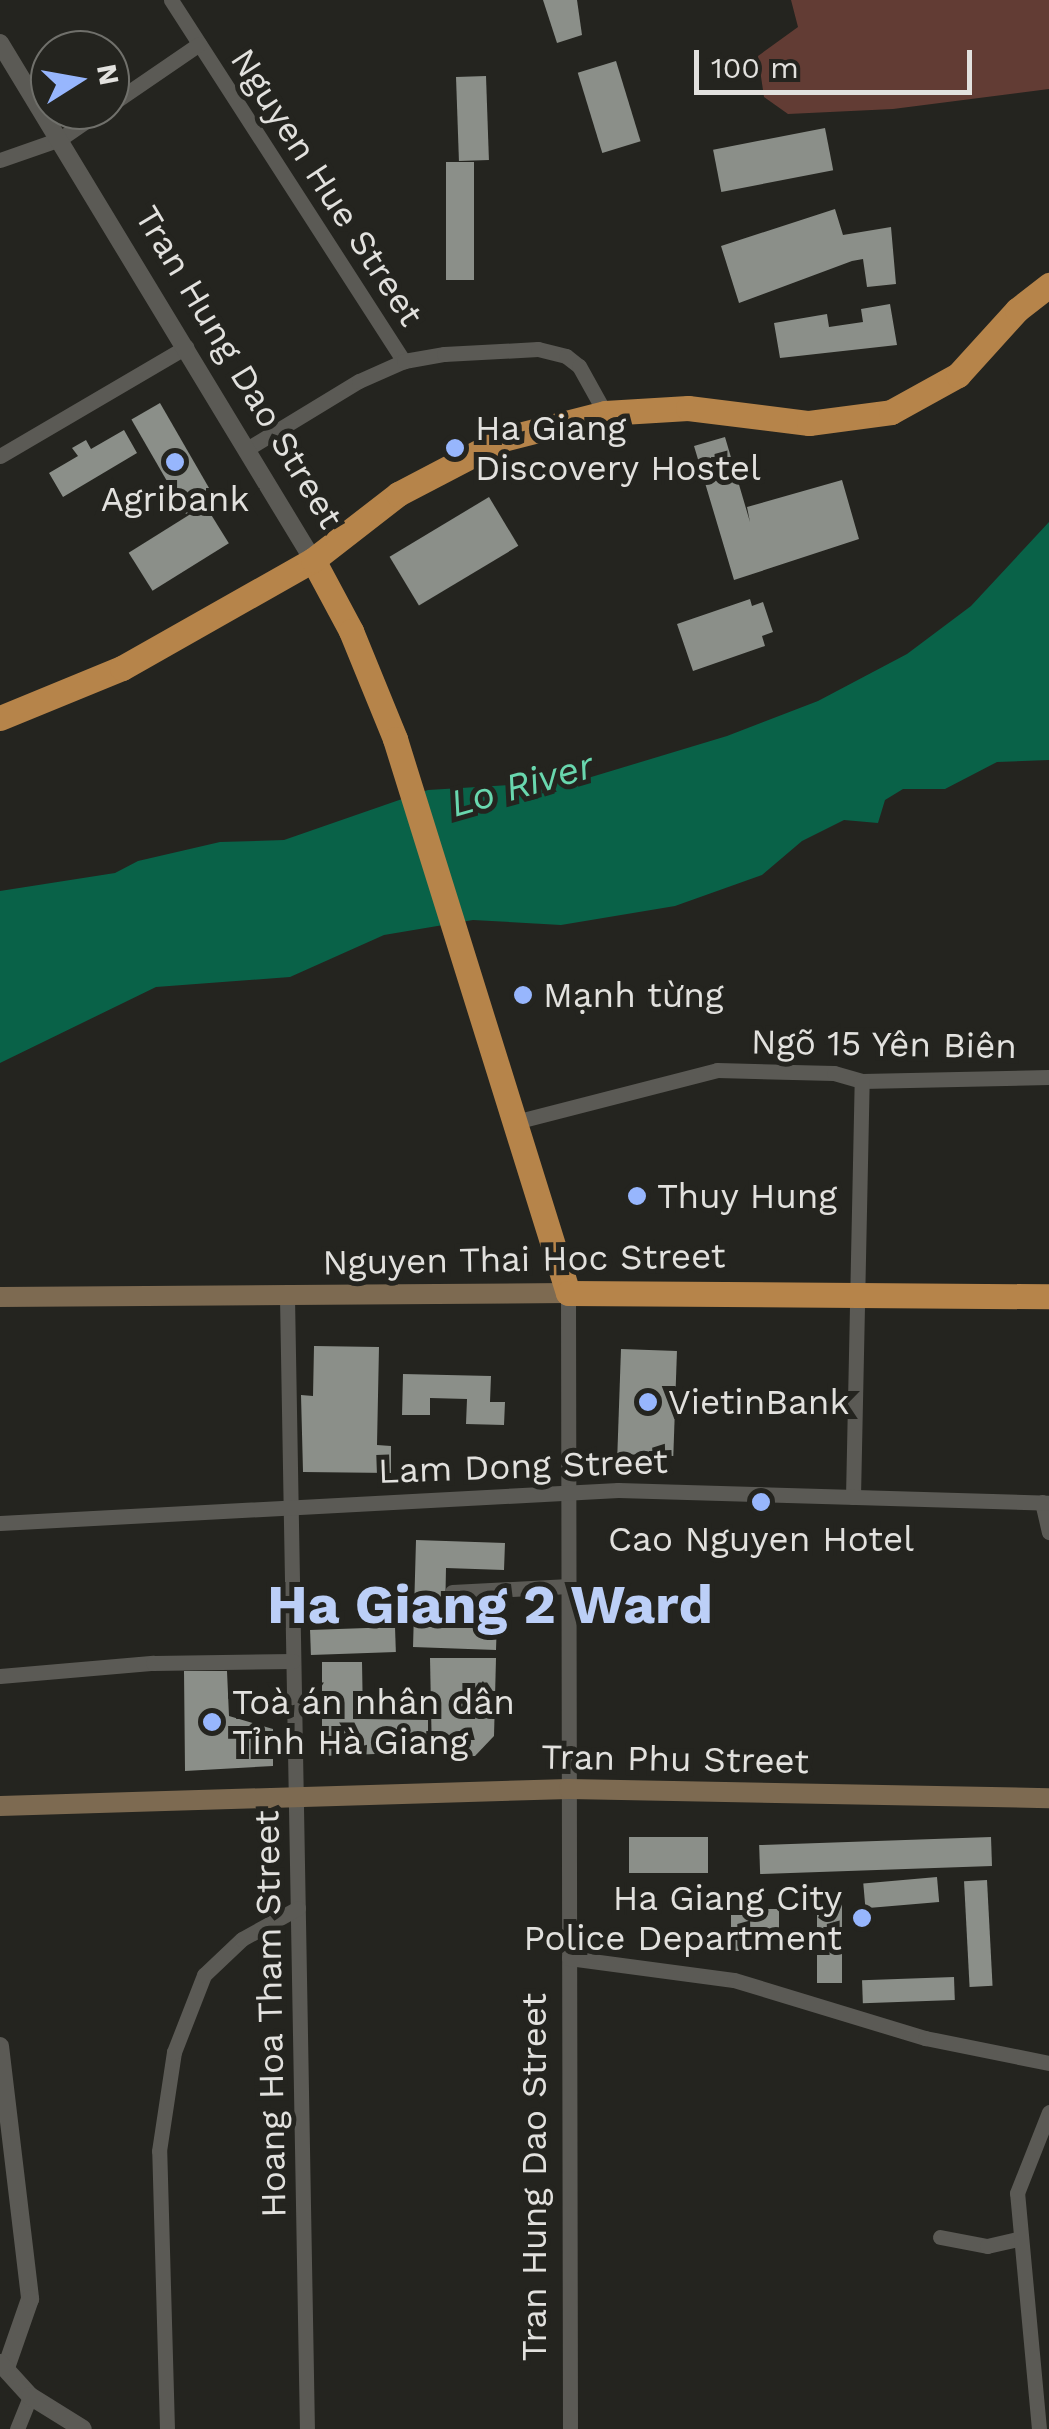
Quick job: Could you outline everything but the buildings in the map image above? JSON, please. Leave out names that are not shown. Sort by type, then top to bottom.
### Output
[{"type":"highway","points":[[0,718],[122,668],[313,560],[398,494],[503,439],[605,414],[688,408],[808,423],[891,412],[958,375],[1016,310],[1049,285]]},
{"type":"highway","name":"Tran Hung Dao Street","points":[[313,560],[351,631],[394,739],[468,981],[519,1121],[568,1292]]},
{"type":"highway","name":"Nguyen Thai Hoc Street","points":[[568,1292],[1049,1296]]},
{"type":"main road","name":"Nguyen Thai Hoc Street","points":[[0,1297],[568,1292]]},
{"type":"main road","name":"Tran Phu Street","points":[[0,1806],[296,1794],[569,1789],[1049,1798]]},
{"type":"street","name":"Nguyen Hue Street","points":[[171,0],[404,361],[496,350],[552,352],[580,366],[605,414]]},
{"type":"street","name":"Tran Hung Dao Street","points":[[0,43],[313,560]]},
{"type":"street","points":[[130,91],[199,44]]},
{"type":"street","points":[[0,160],[72,130]]},
{"type":"street","points":[[0,456],[186,347]]},
{"type":"street","points":[[247,449],[358,381],[404,361]]},
{"type":"street","name":"Ngõ 15 Yên Biên","points":[[519,1121],[717,1070],[834,1073],[862,1081],[1049,1078]]},
{"type":"street","points":[[853,1496],[862,1081]]},
{"type":"street","name":"Tran Hung Dao Street","points":[[568,1292],[570,2429]]},
{"type":"street","name":"Hoang Hoa Tham Street","points":[[286,1297],[307,2429]]},
{"type":"street","name":"Lam Dong Street","points":[[0,1522],[568,1491],[1045,1503]]},
{"type":"street","points":[[1045,1503],[1049,1532]]},
{"type":"street","points":[[452,1592],[568,1586]]},
{"type":"street","points":[[0,1676],[152,1662],[294,1662]]},
{"type":"street","points":[[168,2429],[158,2151],[174,2052],[204,1975],[242,1939],[298,1908]]},
{"type":"street","points":[[569,1958],[734,1980],[925,2038],[1049,2063]]},
{"type":"street","points":[[0,2046],[30,2299],[4,2364],[30,2396],[83,2429]]},
{"type":"street","points":[[1039,2429],[1017,2239],[1016,2193],[1049,2112]]},
{"type":"street","points":[[940,2236],[987,2246],[1017,2239]]},
{"type":"street","points":[[16,2429],[30,2396]]},
{"type":"shaded area","points":[[791,0],[1049,0],[1049,89],[893,109],[788,114],[764,97],[758,56],[798,27]]},
{"type":"water","name":"Lo River","points":[[1049,522],[1049,760],[997,762],[945,789],[903,789],[885,800],[878,823],[844,820],[802,841],[762,875],[675,906],[561,925],[473,920],[384,935],[290,977],[156,987],[0,1063],[0,891],[115,873],[138,861],[220,842],[284,840],[428,790],[578,781],[727,736],[818,701],[907,654],[971,606]]},
{"type":"place","name":"Ha Giang Discovery Hostel","points":[[455,448]]},
{"type":"place","name":"Agribank","points":[[175,462]]},
{"type":"place","name":"Mạnh từng","points":[[523,995]]},
{"type":"place","name":"Thuy Hung","points":[[637,1196]]},
{"type":"place","name":"VietinBank","points":[[648,1402]]},
{"type":"place","name":"Cao Nguyen Hotel","points":[[761,1502]]},
{"type":"place","name":"Toà án nhân dân Tỉnh Hà Giang","points":[[212,1722]]},
{"type":"place","name":"Ha Giang City Police Department","points":[[862,1918]]},
{"type":"district","name":"Ha Giang 2 Ward","points":[[490,1605]]}]
